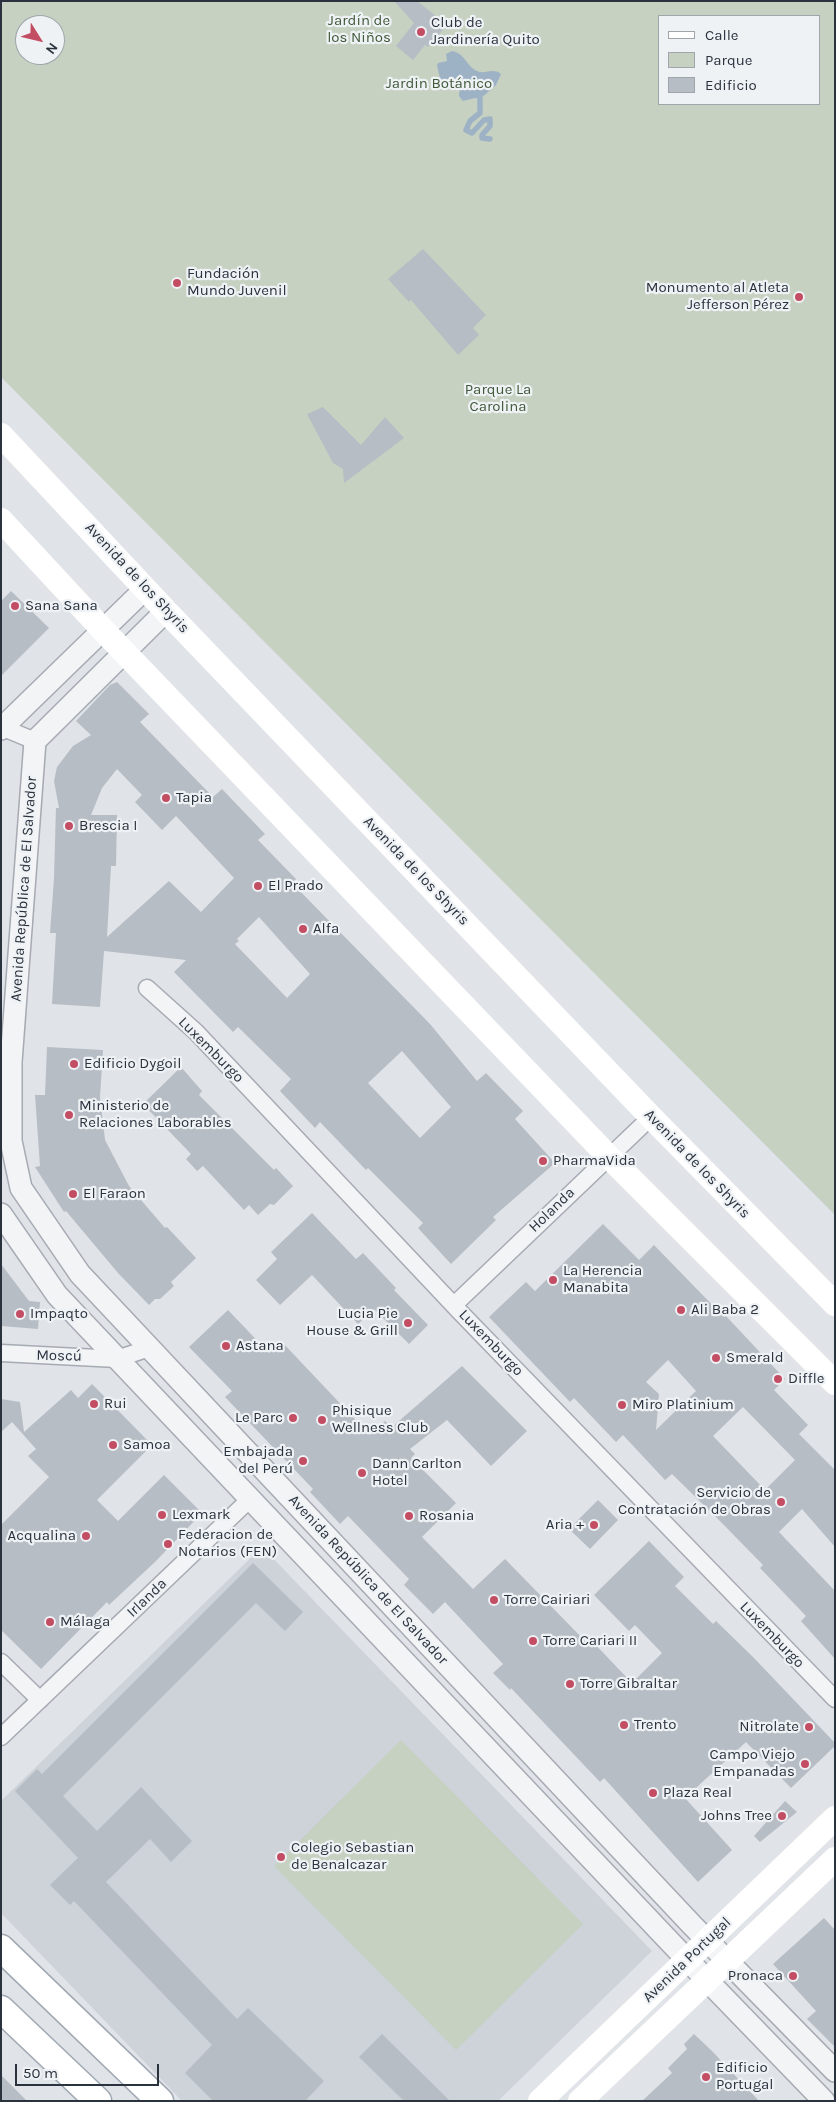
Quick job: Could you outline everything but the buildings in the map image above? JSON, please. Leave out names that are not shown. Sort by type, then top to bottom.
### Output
[{"type":"main road","name":"Avenida de los Shyris","points":[[1,435],[145,589],[651,1117],[835,1304]]},
{"type":"main road","points":[[1,520],[102,630],[608,1156],[835,1383]]},
{"type":"main road","name":"Avenida Portugal","points":[[540,2101],[835,1818]]},
{"type":"main road","name":"Avenida Portugal","points":[[580,2101],[835,1859]]},
{"type":"main road","points":[[1,1948],[160,2101]]},
{"type":"main road","points":[[1,2009],[98,2101]]},
{"type":"street","points":[[145,589],[1,728],[35,741],[166,611]]},
{"type":"street","name":"Avenida República de El Salvador","points":[[35,741],[11,1062],[11,1141],[21,1188],[80,1274],[707,1941],[835,2071]]},
{"type":"street","name":"Luxemburgo","points":[[147,988],[196,1032],[454,1305],[835,1699]]},
{"type":"street","name":"Holanda","points":[[454,1305],[651,1117]]},
{"type":"street","name":"Avenida República de El Salvador","points":[[1,1214],[57,1295],[687,1960],[824,2101]]},
{"type":"street","points":[[117,1359],[149,1348]]},
{"type":"street","name":"Moscú","points":[[1,1353],[117,1359]]},
{"type":"street","name":"Irlanda","points":[[1,1737],[250,1499]]},
{"type":"street","points":[[1,1662],[40,1700]]},
{"type":"shaded area","name":"Colegio Sebastian de Benalcazar","points":[[262,1547],[652,1951],[498,2101],[182,2101],[1,1913],[1,1801]]},
{"type":"green space","name":"Parque La Carolina","points":[[1,1],[835,1],[835,1215],[1,377]]},
{"type":"green space","points":[[401,1740],[583,1924],[456,2050],[274,1866]]},
{"type":"water","points":[[452,51],[460,54],[477,71],[495,71],[501,74],[496,85],[480,99],[475,98],[463,101],[459,96],[460,85],[457,83],[447,85],[441,83],[437,65],[447,61],[446,54]]},
{"type":"waterway","points":[[480,99],[480,113],[470,121],[466,130],[472,133],[484,120],[490,119],[490,126],[482,135],[482,138],[490,139]]},
{"type":"place","name":"Club de Jardinería Quito","points":[[421,32]]},
{"type":"place","name":"Fundación Mundo Juvenil","points":[[177,283]]},
{"type":"place","name":"Monumento al Atleta Jefferson Pérez","points":[[799,297]]},
{"type":"place","name":"Sana Sana","points":[[15,606]]},
{"type":"place","name":"Tapia","points":[[166,798]]},
{"type":"place","name":"Brescia I","points":[[69,826]]},
{"type":"place","name":"El Prado","points":[[258,886]]},
{"type":"place","name":"Alfa","points":[[303,929]]},
{"type":"place","name":"Edificio Dygoil","points":[[74,1064]]},
{"type":"place","name":"Ministerio de Relaciones Laborables","points":[[69,1115]]},
{"type":"place","name":"PharmaVida","points":[[543,1161]]},
{"type":"place","name":"El Faraon","points":[[73,1194]]},
{"type":"place","name":"La Herencia Manabita","points":[[553,1280]]},
{"type":"place","name":"Ali Baba 2","points":[[681,1310]]},
{"type":"place","name":"Impaqto","points":[[20,1314]]},
{"type":"place","name":"Lucia Pie House & Grill","points":[[408,1323]]},
{"type":"place","name":"Astana","points":[[226,1346]]},
{"type":"place","name":"Smerald","points":[[716,1358]]},
{"type":"place","name":"Diffle","points":[[778,1379]]},
{"type":"place","name":"Rui","points":[[94,1404]]},
{"type":"place","name":"Miro Platinium","points":[[622,1405]]},
{"type":"place","name":"Le Parc","points":[[293,1418]]},
{"type":"place","name":"Phisique Wellness Club","points":[[322,1420]]},
{"type":"place","name":"Samoa","points":[[113,1445]]},
{"type":"place","name":"Embajada del Perú","points":[[303,1461]]},
{"type":"place","name":"Dann Carlton Hotel","points":[[362,1473]]},
{"type":"place","name":"Servicio de Contratación de Obras","points":[[781,1502]]},
{"type":"place","name":"Lexmark","points":[[162,1515]]},
{"type":"place","name":"Rosania","points":[[409,1516]]},
{"type":"place","name":"Aria +","points":[[594,1525]]},
{"type":"place","name":"Acqualina","points":[[86,1536]]},
{"type":"place","name":"Federacion de Notarios (FEN)","points":[[168,1544]]},
{"type":"place","name":"Torre Cairiari","points":[[494,1600]]},
{"type":"place","name":"Málaga","points":[[50,1622]]},
{"type":"place","name":"Torre Cariari II","points":[[533,1641]]},
{"type":"place","name":"Torre Gibraltar","points":[[570,1684]]},
{"type":"place","name":"Trento","points":[[624,1725]]},
{"type":"place","name":"Nitrolate","points":[[809,1727]]},
{"type":"place","name":"Campo Viejo Empanadas","points":[[805,1764]]},
{"type":"place","name":"Plaza Real","points":[[653,1793]]},
{"type":"place","name":"Johns Tree","points":[[782,1816]]},
{"type":"place","name":"Colegio Sebastian de Benalcazar","points":[[281,1857]]},
{"type":"place","name":"Pronaca","points":[[793,1976]]},
{"type":"place","name":"Edificio Portugal","points":[[706,2077]]},
{"type":"park label","name":"Jardín de los Niños","points":[[359,30]]},
{"type":"park label","name":"Jardin Botánico","points":[[439,84]]}]
